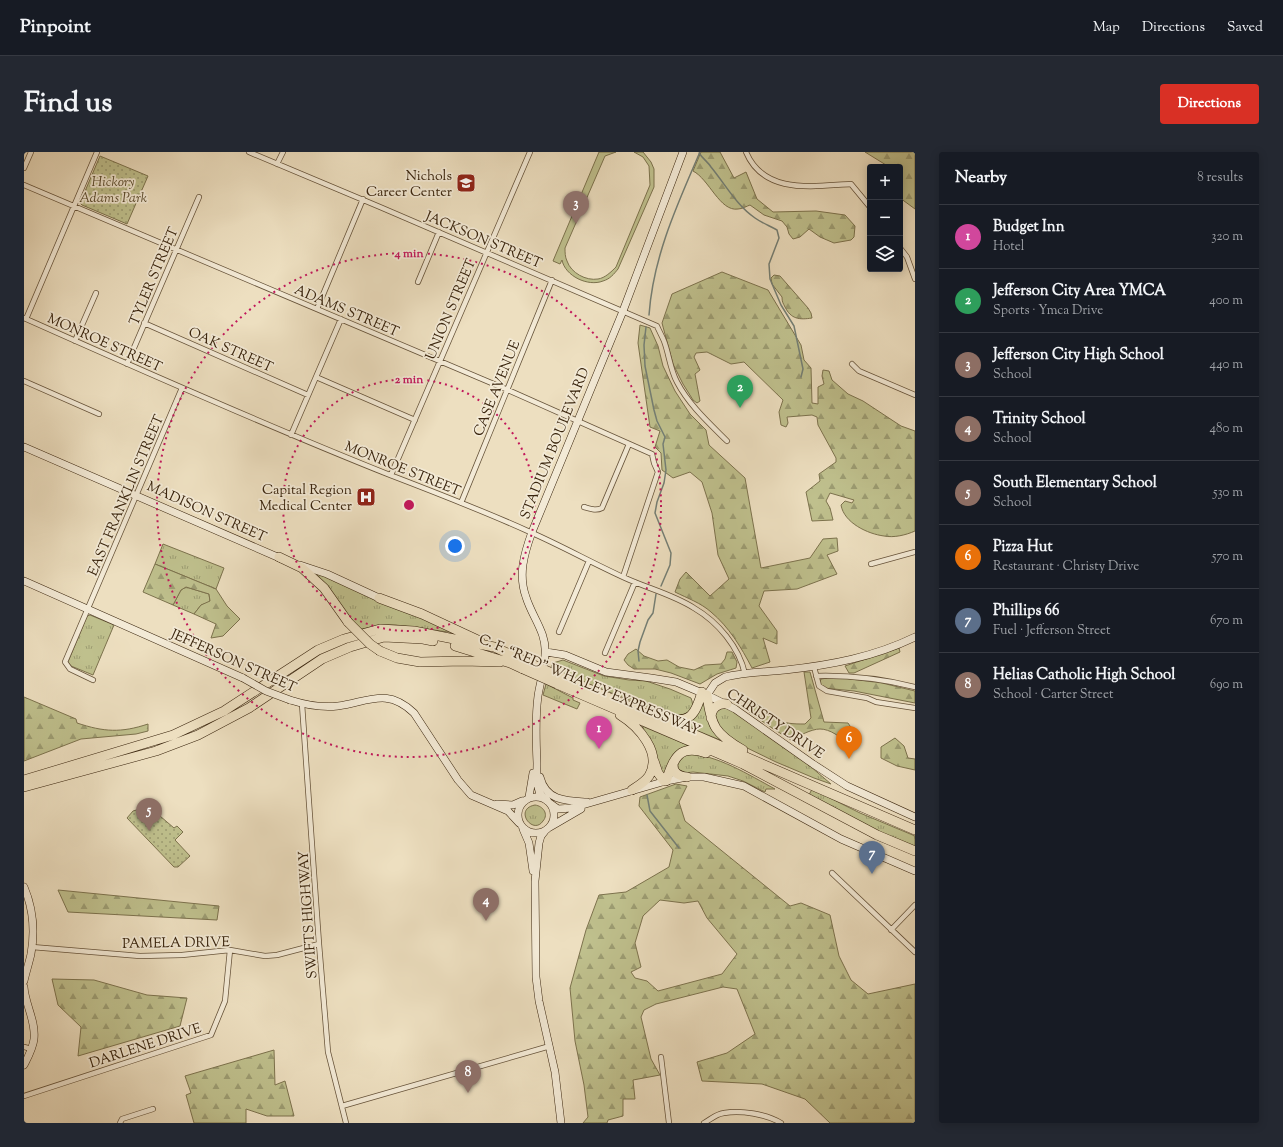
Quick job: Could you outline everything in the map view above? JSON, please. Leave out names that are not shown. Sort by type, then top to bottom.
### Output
[{"type":"highway","points":[[279,558],[302,568],[324,588],[348,622],[370,644],[380,651],[397,658],[420,662],[463,661],[510,663]]},
{"type":"highway","points":[[379,598],[422,614],[494,647]]},
{"type":"highway","name":"C. F. “RED” WHALEY EXPRESSWAY","points":[[24,780],[173,735],[224,711],[318,650],[344,639],[380,629],[414,631],[494,647],[524,665],[600,702],[743,764],[877,835],[915,851]]},
{"type":"highway","name":"C. F. “RED” WHALEY EXPRESSWAY","points":[[24,787],[156,751],[198,735],[249,708],[322,659],[350,647],[384,637],[423,639],[465,648],[510,663],[524,665]]},
{"type":"highway","name":"C. F. “RED” WHALEY EXPRESSWAY","points":[[559,681],[653,717],[915,830]]},
{"type":"highway","points":[[653,717],[678,720],[690,717],[696,711],[705,694]]},
{"type":"highway","points":[[705,694],[711,720],[721,735],[773,769]]},
{"type":"highway","points":[[600,702],[625,718],[637,728],[649,746],[658,774],[665,781],[676,757],[680,753],[692,749],[743,764]]},
{"type":"highway","points":[[711,720],[711,714],[715,707],[722,704],[727,704]]},
{"type":"highway","points":[[632,790],[648,777],[652,768],[653,759]]},
{"type":"highway","points":[[673,763],[676,774],[687,777]]},
{"type":"main road","name":"STADIUM BOULEVARD","points":[[536,753],[536,712],[539,686],[545,664],[546,652],[544,638],[540,627],[522,587],[521,567],[532,532],[576,421],[623,311],[683,152]]},
{"type":"main road","name":"MADISON STREET","points":[[24,446],[279,558],[327,574],[379,598]]},
{"type":"main road","name":"JEFFERSON STREET","points":[[24,581],[243,678],[266,691],[302,704],[321,707],[338,706],[373,698],[398,701],[407,706],[414,713],[458,780],[471,795],[508,811],[521,825]]},
{"type":"main road","points":[[705,694],[719,680],[731,676],[846,661],[901,644],[915,637]]},
{"type":"main road","name":"CHRISTY DRIVE","points":[[546,652],[565,655],[606,672],[676,682],[705,694],[735,709],[847,786],[915,817]]},
{"type":"main road","points":[[536,753],[537,785],[539,793],[558,809],[565,809],[595,802],[665,781],[687,777],[704,777],[744,786],[841,839],[915,871]]},
{"type":"main road","points":[[535,881],[529,843],[527,835],[521,825],[518,811],[520,805],[526,799],[536,753]]},
{"type":"main road","points":[[537,764],[541,783],[548,793],[568,801],[595,802]]},
{"type":"main road","points":[[491,804],[513,805],[535,796],[541,797],[549,802],[554,810],[553,822],[541,836],[539,843],[535,881],[536,977],[539,1001],[555,1072],[562,1123]]},
{"type":"main road","points":[[521,825],[533,833],[548,829],[595,802]]},
{"type":"main road","points":[[24,887],[33,921],[32,947],[25,971],[24,981]]},
{"type":"main road","points":[[24,987],[24,994],[34,1028],[34,1039],[27,1048],[24,1065]]},
{"type":"street","points":[[24,168],[31,152]]},
{"type":"street","points":[[25,319],[97,152]]},
{"type":"street","name":"JACKSON STREET","points":[[249,152],[363,199],[657,326],[664,342],[668,360],[676,381],[684,395],[696,410],[727,442]]},
{"type":"street","points":[[277,164],[283,152]]},
{"type":"street","name":"UNION STREET","points":[[391,475],[530,152]]},
{"type":"street","points":[[746,152],[749,160],[763,175],[779,183],[800,186],[850,184],[867,204]]},
{"type":"street","name":"ADAMS STREET","points":[[24,185],[508,390],[652,454],[658,472],[623,577]]},
{"type":"street","name":"TYLER STREET","points":[[127,364],[199,197]]},
{"type":"street","points":[[317,309],[363,199]]},
{"type":"street","points":[[418,282],[439,232]]},
{"type":"street","points":[[903,252],[907,257],[915,279]]},
{"type":"street","name":"CASE AVENUE","points":[[461,503],[552,280]]},
{"type":"street","points":[[75,341],[96,293]]},
{"type":"street","name":"MONROE STREET","points":[[25,319],[291,435],[532,532],[623,577],[676,599],[694,608],[711,620],[735,648],[743,663],[745,674]]},
{"type":"street","points":[[291,435],[341,319]]},
{"type":"street","name":"OAK STREET","points":[[144,323],[308,395]]},
{"type":"street","points":[[852,364],[859,371],[915,395]]},
{"type":"street","points":[[316,377],[415,420]]},
{"type":"street","points":[[24,381],[99,414]]},
{"type":"street","name":"EAST FRANKLIN STREET","points":[[93,680],[70,669],[65,662],[182,388]]},
{"type":"street","points":[[584,507],[593,510],[602,508],[629,444]]},
{"type":"street","points":[[871,564],[915,552]]},
{"type":"street","points":[[559,632],[589,561]]},
{"type":"street","points":[[605,653],[635,582]]},
{"type":"street","points":[[814,666],[819,686],[827,691],[867,698],[876,702],[915,708]]},
{"type":"street","points":[[816,676],[841,675],[861,677],[891,681],[915,687]]},
{"type":"street","name":"SWIFTS HIGHWAY","points":[[302,704],[328,1052],[346,1123]]},
{"type":"street","points":[[832,873],[915,952]]},
{"type":"street","points":[[891,930],[915,905]]},
{"type":"street","name":"PAMELA DRIVE","points":[[32,947],[140,956],[182,955],[230,950],[265,956],[277,955],[319,944]]},
{"type":"street","name":"DARLENE DRIVE","points":[[24,1096],[211,1035],[225,1001],[230,950]]},
{"type":"street","points":[[342,1106],[550,1046]]},
{"type":"street","points":[[661,1057],[670,1123]]},
{"type":"street","points":[[120,1123],[122,1119],[153,1109]]},
{"type":"street","points":[[704,1123],[723,1113],[757,1114],[781,1123]]},
{"type":"green space","points":[[599,152],[616,152],[605,156],[565,248],[566,258],[569,265],[575,272],[589,279],[598,279],[610,273],[616,267],[650,185],[649,166],[643,157],[634,152],[643,152],[651,162],[654,169],[654,187],[618,269],[612,276],[605,280],[591,282],[578,279],[572,275],[564,266],[562,260],[560,264],[553,261]]},
{"type":"green space","points":[[701,152],[720,152],[734,178],[746,172],[757,199],[773,212],[816,211],[845,215],[855,226],[854,237],[851,240],[834,243],[820,237],[809,229],[800,237],[793,239],[782,221],[764,215],[750,205],[743,208],[732,209],[720,200],[699,175],[693,171]]},
{"type":"green space","points":[[865,152],[915,152],[915,209],[903,200],[903,164],[884,164]]},
{"type":"green space","name":"Hickory Adams Park","points":[[100,156],[148,176],[127,224],[80,203]]},
{"type":"green space","points":[[722,272],[768,290],[801,345],[804,360],[811,368],[812,403],[818,404],[818,387],[824,384],[822,376],[823,370],[829,371],[832,380],[848,394],[863,401],[901,426],[915,431],[915,531],[904,535],[888,537],[864,530],[847,517],[841,505],[845,501],[852,503],[854,500],[830,493],[826,501],[830,508],[833,520],[812,521],[806,492],[820,481],[819,474],[836,462],[836,458],[818,425],[817,417],[812,415],[787,417],[788,423],[786,427],[781,425],[779,412],[783,400],[744,362],[731,364],[707,352],[696,353],[694,357],[700,370],[695,374],[700,401],[697,403],[693,400],[673,364],[662,323],[672,294]]},
{"type":"green space","points":[[774,275],[780,276],[808,308],[812,318],[799,319],[787,311],[782,297],[772,284],[771,278]]},
{"type":"green space","points":[[640,325],[650,328],[658,346],[663,366],[675,391],[690,414],[706,430],[709,445],[745,478],[761,568],[810,558],[823,539],[837,538],[838,551],[827,555],[837,574],[797,589],[764,591],[759,606],[777,631],[777,644],[763,638],[770,662],[752,668],[734,638],[711,612],[694,601],[675,592],[680,579],[686,572],[710,596],[729,579],[718,555],[712,513],[702,482],[690,472],[673,478],[662,470],[661,453],[655,447],[660,431],[650,427],[638,343]]},
{"type":"green space","points":[[163,544],[224,568],[216,589],[155,564]]},
{"type":"green space","points":[[155,564],[216,589],[227,606],[240,619],[223,636],[211,638],[216,624],[194,614],[201,605],[210,601],[209,594],[186,587],[181,590],[173,605],[143,592]]},
{"type":"green space","points":[[312,570],[456,633],[396,625],[381,625],[357,630]]},
{"type":"green space","points":[[186,587],[209,594],[210,602],[201,605],[194,614],[173,605],[181,590]]},
{"type":"green space","points":[[90,615],[114,625],[93,675],[71,666],[68,662],[87,616]]},
{"type":"green space","points":[[899,648],[900,652],[854,673],[849,673],[845,666]]},
{"type":"green space","points":[[636,649],[644,656],[658,661],[667,660],[679,667],[694,670],[705,665],[721,664],[725,659],[727,652],[732,652],[737,662],[736,668],[717,674],[700,684],[671,673],[655,669],[634,669],[624,660],[628,654]]},
{"type":"green space","points":[[563,660],[604,676],[646,681],[670,689],[691,698],[692,708],[686,714],[677,716],[667,715],[564,674],[551,667],[553,663]]},
{"type":"green space","points":[[804,672],[810,672],[824,722],[848,723],[854,732],[854,740],[847,744],[828,730],[816,729],[791,740],[749,712],[747,703],[757,704],[774,718],[785,723],[805,724],[811,718]]},
{"type":"green space","points":[[835,677],[882,683],[915,691],[915,703],[854,691],[824,688],[819,684],[821,679]]},
{"type":"green space","points":[[546,684],[580,703],[577,709],[543,695]]},
{"type":"green space","points":[[24,697],[76,719],[77,723],[87,726],[104,730],[121,730],[148,724],[148,731],[136,734],[81,739],[24,761]]},
{"type":"green space","points":[[704,703],[720,740],[679,723]]},
{"type":"green space","points":[[726,707],[804,761],[831,784],[776,762],[739,744],[722,733],[713,714],[716,710]]},
{"type":"green space","points":[[642,726],[687,745],[666,774],[663,775]]},
{"type":"green space","points":[[895,738],[904,746],[908,758],[915,759],[915,770],[897,766],[881,758],[881,747]]},
{"type":"green space","points":[[687,754],[698,755],[721,761],[775,789],[766,789],[765,792],[743,781],[728,776],[693,772],[685,773],[678,769],[678,760]]},
{"type":"green space","points":[[676,784],[687,786],[679,802],[685,821],[790,906],[801,903],[830,915],[839,956],[851,980],[868,994],[915,984],[915,1123],[830,1123],[805,1099],[762,1084],[702,1081],[697,1062],[727,1053],[755,1034],[737,989],[723,987],[656,1004],[644,1010],[641,1017],[651,1059],[660,1075],[633,1080],[635,1099],[623,1099],[623,1116],[608,1120],[607,1123],[583,1123],[588,1117],[584,1085],[575,1041],[570,988],[586,930],[599,895],[626,892],[669,867],[673,850],[639,806],[640,797]],"holes":[[[660,900],[684,903],[698,901],[707,918],[737,954],[722,974],[658,991],[647,981],[635,978],[631,972],[641,967],[635,943],[643,916]]]},
{"type":"green space","points":[[812,789],[860,813],[915,836],[915,847],[872,829],[809,795]]},
{"type":"green space","points":[[535,805],[543,809],[545,813],[545,818],[539,825],[530,824],[525,816],[529,807]]},
{"type":"green space","points":[[143,808],[155,820],[160,816],[174,828],[177,826],[183,832],[175,840],[190,856],[178,867],[174,867],[127,818],[133,811]]},
{"type":"green space","points":[[58,890],[219,906],[217,920],[68,912]]},
{"type":"green space","points":[[52,979],[94,980],[147,995],[187,998],[180,1026],[78,1056],[81,1027],[58,1005]]},
{"type":"green space","points":[[274,1050],[275,1085],[285,1081],[294,1116],[267,1116],[246,1109],[246,1123],[194,1123],[186,1095],[191,1093],[185,1076]]},
{"type":"waterway","points":[[649,315],[655,273],[667,232],[700,152]]},
{"type":"waterway","points":[[699,153],[742,207],[758,220],[777,230],[779,238],[769,264],[770,279],[781,305],[794,326],[803,369],[801,377]]},
{"type":"waterway","points":[[646,327],[644,345],[645,366],[657,421],[665,437],[663,444],[666,470],[664,483],[657,502],[655,513],[671,553],[670,565],[661,586]]},
{"type":"waterway","points":[[639,661],[638,651],[640,642],[648,620],[653,613],[656,594]]},
{"type":"waterway","points":[[647,795],[650,811],[679,848]]},
{"type":"place","name":"Nichols Career Center","points":[[466,183]]},
{"type":"place","name":"Jefferson City High School","points":[[576,224]]},
{"type":"place","name":"Jefferson City Area YMCA","points":[[740,408]]},
{"type":"place","name":"Capital Region Medical Center","points":[[366,497]]},
{"type":"place","name":"Budget Inn","points":[[599,749]]},
{"type":"place","name":"Pizza Hut","points":[[849,759]]},
{"type":"place","name":"South Elementary School","points":[[149,831]]},
{"type":"place","name":"Phillips 66","points":[[872,874]]},
{"type":"place","name":"Trinity School","points":[[486,921]]},
{"type":"place","name":"Helias Catholic High School","points":[[468,1093]]}]
